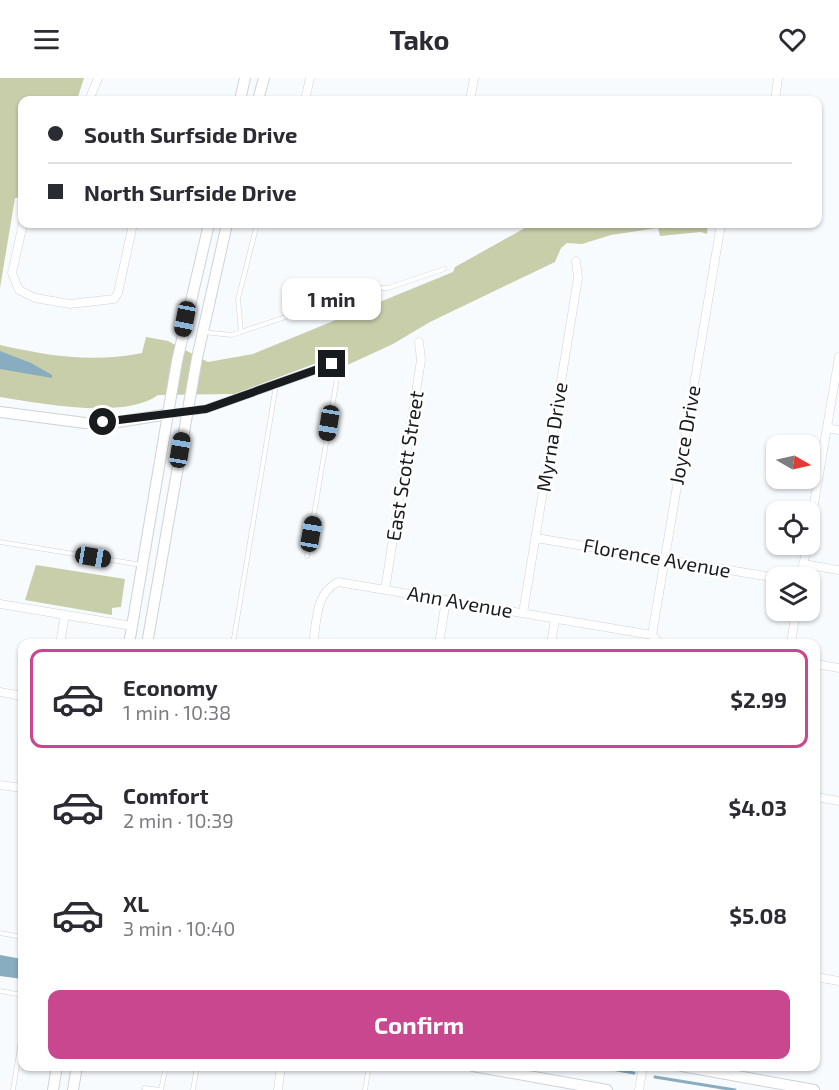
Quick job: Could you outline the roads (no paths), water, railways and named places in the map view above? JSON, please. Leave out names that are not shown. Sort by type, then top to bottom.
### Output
[{"type":"main road","points":[[241,96],[245,78]]},
{"type":"main road","points":[[259,96],[264,78]]},
{"type":"main road","points":[[130,639],[185,319],[208,228]]},
{"type":"main road","points":[[148,639],[202,332],[226,228]]},
{"type":"main road","points":[[0,411],[85,423],[118,422],[169,414]]},
{"type":"main road","points":[[54,1090],[56,1071]]},
{"type":"main road","points":[[73,1090],[76,1071]]},
{"type":"main road","points":[[501,1071],[607,1090]]},
{"type":"main road","points":[[717,1071],[814,1090]]},
{"type":"street","points":[[91,96],[98,78]]},
{"type":"street","points":[[306,96],[310,78]]},
{"type":"street","points":[[471,96],[474,78]]},
{"type":"street","points":[[775,96],[778,78]]},
{"type":"street","points":[[21,228],[12,273],[19,290],[35,298],[80,304],[114,299],[118,293],[132,228]]},
{"type":"street","name":"Joyce Drive","points":[[652,635],[720,228]]},
{"type":"street","name":"Myrna Drive","points":[[523,613],[578,278],[576,261]]},
{"type":"street","name":"East Scott Street","points":[[385,590],[422,360],[419,342]]},
{"type":"street","points":[[814,501],[839,357]]},
{"type":"street","points":[[169,414],[206,409],[276,385],[323,365],[332,364]]},
{"type":"street","points":[[827,428],[839,430]]},
{"type":"street","name":"Florence Avenue","points":[[536,538],[766,576]]},
{"type":"street","points":[[803,567],[805,555]]},
{"type":"street","points":[[803,564],[839,570]]},
{"type":"street","name":"Ann Avenue","points":[[314,639],[320,600],[327,588],[338,582],[652,635]]},
{"type":"street","points":[[440,639],[446,600]]},
{"type":"street","points":[[0,604],[132,626]]},
{"type":"street","points":[[61,639],[65,615]]},
{"type":"street","points":[[552,639],[555,619]]},
{"type":"street","points":[[792,639],[794,621]]},
{"type":"street","points":[[652,635],[656,639]]},
{"type":"street","points":[[820,665],[839,668]]},
{"type":"street","points":[[0,692],[18,695]]},
{"type":"street","points":[[0,785],[18,787]]},
{"type":"street","points":[[820,798],[839,801]]},
{"type":"street","points":[[820,978],[839,981]]},
{"type":"street","points":[[278,1090],[280,1071]]},
{"type":"street","points":[[639,1090],[642,1071]]},
{"type":"lane","points":[[241,333],[238,299],[256,228]]},
{"type":"lane","points":[[202,332],[231,335],[241,333],[372,288],[387,288],[444,269]]},
{"type":"lane","points":[[307,556],[337,378],[332,364]]},
{"type":"lane","points":[[233,639],[276,385]]},
{"type":"lane","points":[[0,542],[142,565]]},
{"type":"lane","points":[[0,933],[18,936]]},
{"type":"lane","points":[[0,992],[18,994]]},
{"type":"lane","points":[[13,1090],[18,1059]]},
{"type":"lane","points":[[144,1088],[161,1089],[165,1071]]},
{"type":"lane","points":[[193,1090],[196,1071]]},
{"type":"lane","points":[[365,1090],[368,1071]]},
{"type":"water","points":[[0,351],[31,363],[52,375],[52,378],[0,369]]},
{"type":"water","points":[[0,955],[18,958],[18,978],[0,976]]},
{"type":"waterway","points":[[623,1071],[634,1073]]},
{"type":"waterway","points":[[655,1077],[735,1090]]}]
